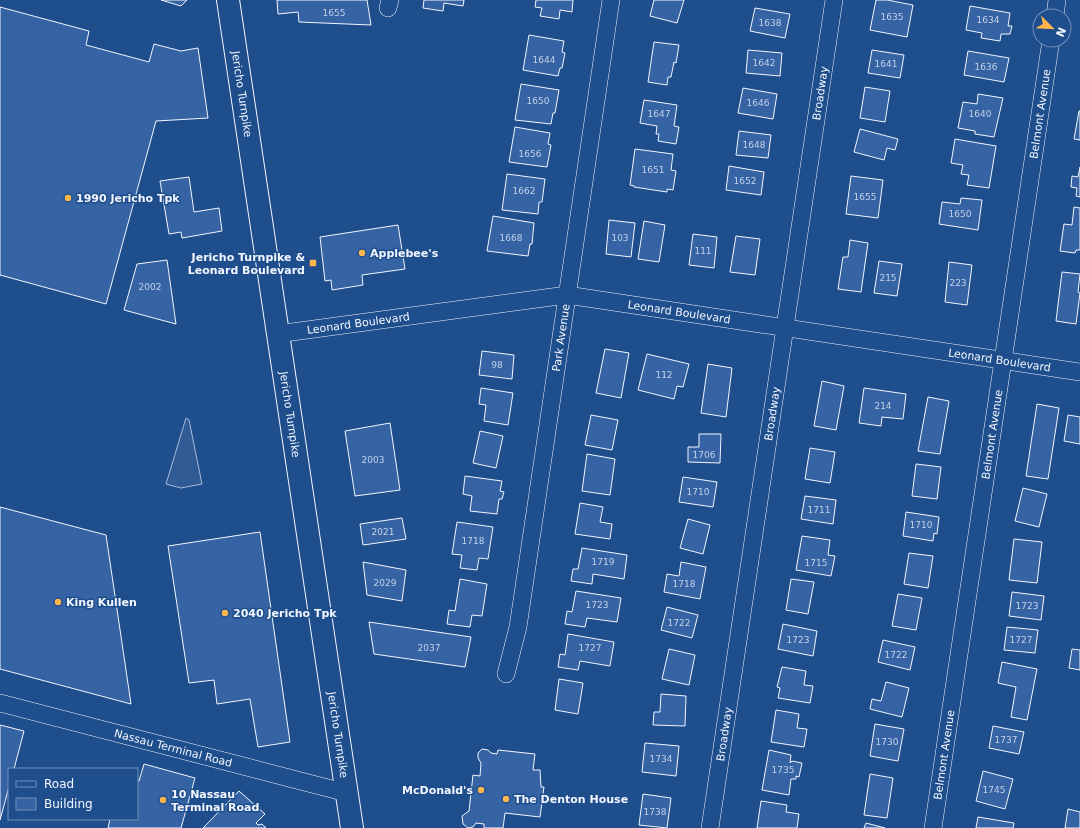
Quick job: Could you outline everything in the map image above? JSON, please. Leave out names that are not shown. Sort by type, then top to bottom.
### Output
[{"type":"main road","name":"Jericho Turnpike","points":[[228,0],[352,828]]},
{"type":"street","name":"Park Avenue","points":[[506,674],[518,627],[611,0]]},
{"type":"street","name":"Broadway","points":[[710,828],[834,0]]},
{"type":"street","name":"Belmont Avenue","points":[[933,828],[1050,48]]},
{"type":"street","name":"Leonard Boulevard","points":[[277,334],[567,295],[785,329],[1080,372]]},
{"type":"street","name":"Nassau Terminal Road","points":[[0,703],[346,793]]},
{"type":"shaded area","points":[[186,418],[189,420],[202,484],[181,488],[166,484]]},
{"type":"building","points":[[161,0],[187,0],[181,6]]},
{"type":"building","points":[[277,0],[367,0],[371,25],[299,22],[298,12],[278,14]]},
{"type":"building","points":[[424,0],[464,0],[463,6],[444,3],[443,11],[423,8]]},
{"type":"building","points":[[536,0],[573,0],[572,12],[560,10],[559,19],[540,16],[542,8],[535,7]]},
{"type":"building","points":[[654,0],[684,0],[677,23],[650,16]]},
{"type":"building","points":[[876,0],[887,0],[913,5],[907,37],[870,30]]},
{"type":"building","points":[[970,6],[1010,13],[1008,26],[1012,26],[1010,34],[1001,34],[1000,41],[981,38],[982,33],[966,30]]},
{"type":"building","name":"1990 Jericho Tpk","points":[[0,7],[89,31],[86,45],[149,62],[154,44],[181,51],[198,48],[208,118],[156,121],[106,304],[0,275]]},
{"type":"building","points":[[755,8],[790,14],[785,38],[750,31]]},
{"type":"building","points":[[529,35],[564,41],[562,52],[565,53],[562,68],[560,68],[558,76],[523,70]]},
{"type":"building","points":[[654,42],[679,45],[676,63],[674,62],[671,77],[668,77],[667,85],[648,82]]},
{"type":"building","points":[[748,50],[782,53],[780,76],[746,73]]},
{"type":"building","points":[[872,50],[904,55],[900,78],[868,73]]},
{"type":"building","points":[[968,51],[1009,58],[1004,82],[964,75]]},
{"type":"building","points":[[521,84],[559,90],[555,113],[553,113],[551,124],[515,120]]},
{"type":"building","points":[[865,87],[890,91],[885,122],[860,118]]},
{"type":"building","points":[[743,88],[777,94],[773,119],[738,113]]},
{"type":"building","points":[[978,94],[1003,98],[994,137],[975,134],[975,131],[958,128],[963,102],[977,104]]},
{"type":"building","points":[[644,100],[677,105],[674,126],[679,127],[676,144],[658,141],[659,134],[656,134],[657,126],[640,123]]},
{"type":"building","points":[[1080,111],[1080,140],[1074,139]]},
{"type":"building","points":[[515,127],[550,133],[548,144],[551,145],[547,167],[509,162]]},
{"type":"building","points":[[860,129],[898,139],[895,150],[887,148],[884,160],[854,152]]},
{"type":"building","points":[[739,131],[771,135],[768,158],[736,155]]},
{"type":"building","points":[[955,139],[996,146],[989,188],[967,185],[969,175],[961,174],[963,165],[951,163]]},
{"type":"building","points":[[635,149],[673,154],[671,170],[676,171],[673,190],[667,189],[667,192],[634,187],[630,185]]},
{"type":"building","points":[[729,166],[764,172],[761,195],[726,190]]},
{"type":"building","points":[[1080,167],[1080,197],[1076,196],[1077,188],[1071,187],[1072,176],[1078,177]]},
{"type":"building","points":[[507,174],[545,179],[542,202],[539,202],[538,214],[502,210]]},
{"type":"building","points":[[851,176],[883,180],[878,218],[846,214]]},
{"type":"building","points":[[189,177],[194,212],[219,208],[222,231],[182,238],[181,232],[169,234],[160,181]]},
{"type":"building","points":[[961,198],[982,200],[978,230],[939,224],[942,202],[960,204]]},
{"type":"building","points":[[1074,207],[1080,208],[1080,250],[1076,250],[1075,253],[1060,251],[1064,224],[1072,225]]},
{"type":"building","points":[[493,216],[534,223],[532,244],[530,244],[528,256],[487,251]]},
{"type":"building","points":[[609,220],[635,223],[631,257],[606,254]]},
{"type":"building","points":[[644,221],[665,225],[659,262],[638,259]]},
{"type":"building","name":"Applebee's","points":[[398,225],[405,269],[362,275],[363,285],[332,290],[331,280],[325,281],[320,237]]},
{"type":"building","points":[[693,234],[717,237],[714,268],[689,265]]},
{"type":"building","points":[[736,236],[760,239],[755,275],[730,272]]},
{"type":"building","points":[[850,240],[868,243],[861,292],[838,289],[843,257],[848,257]]},
{"type":"building","points":[[167,260],[176,324],[124,310],[137,264]]},
{"type":"building","points":[[879,261],[902,264],[897,296],[874,293]]},
{"type":"building","points":[[949,262],[972,265],[967,305],[945,302]]},
{"type":"building","points":[[1062,272],[1080,274],[1078,292],[1080,293],[1076,324],[1056,321]]},
{"type":"building","points":[[605,349],[629,353],[621,398],[596,393]]},
{"type":"building","points":[[482,351],[514,355],[512,379],[479,375]]},
{"type":"building","points":[[647,354],[689,364],[683,387],[677,386],[674,399],[638,390]]},
{"type":"building","points":[[708,364],[732,368],[726,417],[701,413]]},
{"type":"building","points":[[822,381],[844,386],[836,430],[814,426]]},
{"type":"building","points":[[481,388],[513,393],[508,425],[484,421],[486,405],[479,404]]},
{"type":"building","points":[[864,388],[906,394],[903,419],[882,417],[881,426],[859,423]]},
{"type":"building","points":[[928,397],[949,401],[940,454],[918,451]]},
{"type":"building","points":[[1037,404],[1059,408],[1048,479],[1026,476]]},
{"type":"building","points":[[591,415],[618,420],[612,450],[585,445]]},
{"type":"building","points":[[1068,415],[1080,417],[1080,444],[1064,441]]},
{"type":"building","points":[[390,423],[400,490],[355,496],[345,431]]},
{"type":"building","points":[[480,431],[503,436],[496,468],[473,463]]},
{"type":"building","points":[[699,434],[721,434],[720,463],[688,462],[688,447],[699,447]]},
{"type":"building","points":[[810,448],[835,452],[830,483],[805,479]]},
{"type":"building","points":[[587,454],[615,459],[610,495],[582,491]]},
{"type":"building","points":[[916,464],[941,467],[937,499],[912,496]]},
{"type":"building","points":[[465,476],[502,481],[500,491],[504,492],[502,499],[499,499],[497,514],[470,511],[472,496],[463,494]]},
{"type":"building","points":[[683,477],[717,482],[713,507],[679,502]]},
{"type":"building","points":[[1023,488],[1047,494],[1039,527],[1015,521]]},
{"type":"building","points":[[805,496],[836,500],[833,524],[801,519]]},
{"type":"building","points":[[580,503],[603,507],[600,522],[612,524],[610,539],[575,534]]},
{"type":"building","name":"King Kullen","points":[[0,507],[106,535],[131,704],[0,669]]},
{"type":"building","points":[[906,512],[939,517],[937,534],[934,533],[933,541],[903,536]]},
{"type":"building","points":[[402,518],[406,539],[363,545],[360,524]]},
{"type":"building","points":[[688,519],[710,525],[703,554],[680,548]]},
{"type":"building","points":[[457,522],[493,527],[488,559],[479,558],[477,570],[460,568],[462,555],[452,554]]},
{"type":"building","name":"2040 Jericho Tpk","points":[[260,532],[290,742],[258,747],[250,699],[217,704],[214,680],[189,683],[168,546]]},
{"type":"building","points":[[802,536],[830,540],[828,555],[835,556],[831,576],[796,570]]},
{"type":"building","points":[[1014,539],[1042,542],[1037,583],[1009,580]]},
{"type":"building","points":[[582,548],[627,555],[624,579],[593,574],[592,584],[571,581],[573,569],[578,569]]},
{"type":"building","points":[[909,553],[933,556],[928,588],[904,584]]},
{"type":"building","points":[[363,562],[406,570],[402,601],[367,595]]},
{"type":"building","points":[[681,562],[706,567],[700,599],[664,592],[667,574],[679,576]]},
{"type":"building","points":[[460,579],[487,584],[482,616],[472,615],[470,627],[447,624],[449,610],[455,611]]},
{"type":"building","points":[[791,579],[814,582],[808,614],[786,610]]},
{"type":"building","points":[[576,591],[621,598],[617,622],[587,618],[585,627],[565,624],[567,611],[572,612]]},
{"type":"building","points":[[1012,592],[1044,596],[1041,620],[1009,616]]},
{"type":"building","points":[[898,594],[922,598],[916,630],[892,626]]},
{"type":"building","points":[[667,607],[698,615],[692,638],[661,630]]},
{"type":"building","points":[[369,622],[471,637],[465,667],[374,654]]},
{"type":"building","points":[[783,624],[817,631],[813,656],[778,649]]},
{"type":"building","points":[[1007,627],[1038,630],[1035,653],[1004,650]]},
{"type":"building","points":[[568,634],[614,642],[610,666],[580,661],[578,670],[558,667],[560,654],[565,655]]},
{"type":"building","points":[[883,640],[915,647],[910,670],[878,662]]},
{"type":"building","points":[[669,649],[695,655],[689,685],[662,679]]},
{"type":"building","points":[[1072,649],[1080,650],[1080,670],[1069,668]]},
{"type":"building","points":[[1002,662],[1037,669],[1027,720],[1011,717],[1016,687],[998,683]]},
{"type":"building","points":[[782,667],[806,671],[804,685],[813,686],[810,703],[778,698],[780,688],[777,687]]},
{"type":"building","points":[[559,679],[583,683],[578,714],[555,710]]},
{"type":"building","points":[[886,682],[909,688],[902,717],[870,709],[872,699],[881,701]]},
{"type":"building","points":[[661,694],[686,696],[685,726],[653,725],[654,712],[660,712]]},
{"type":"building","points":[[776,710],[799,714],[797,728],[807,729],[804,747],[771,742]]},
{"type":"building","points":[[875,724],[904,729],[898,761],[870,756]]},
{"type":"building","points":[[0,725],[24,731],[14,768],[8,768],[8,791],[0,820]]},
{"type":"building","points":[[993,726],[1024,732],[1019,754],[989,748]]},
{"type":"building","points":[[645,743],[679,746],[676,776],[642,772]]},
{"type":"building","name":"The Denton House","points":[[482,749],[497,754],[498,750],[535,754],[533,770],[540,770],[541,787],[544,787],[540,817],[505,813],[503,828],[484,828],[484,824],[476,823],[473,827],[468,828],[463,824],[462,816],[469,811],[473,775],[480,776],[481,763],[478,758],[478,753]]},
{"type":"building","points":[[769,750],[791,755],[790,763],[792,761],[802,763],[799,777],[796,776],[796,779],[791,779],[789,795],[762,790]]},
{"type":"building","name":"10 Nassau Terminal Road","points":[[144,764],[195,778],[181,828],[108,828],[110,820],[138,820],[139,781]]},
{"type":"building","points":[[983,771],[1013,779],[1005,809],[976,801]]},
{"type":"building","points":[[870,774],[893,778],[887,818],[864,815]]},
{"type":"building","points":[[239,791],[265,814],[256,823],[258,825],[262,824],[266,828],[203,828]]},
{"type":"building","points":[[643,794],[671,798],[667,828],[639,825]]},
{"type":"building","points":[[761,801],[787,805],[786,812],[799,814],[797,828],[757,828]]},
{"type":"building","points":[[1068,809],[1080,812],[1080,828],[1065,828]]},
{"type":"building","points":[[978,817],[1014,823],[1013,828],[976,828]]},
{"type":"building","points":[[866,823],[885,828],[864,828]]},
{"type":"place","name":"1990 Jericho Tpk","points":[[68,198]]},
{"type":"place","name":"Applebee's","points":[[362,253]]},
{"type":"place","name":"Jericho Turnpike & Leonard Boulevard","points":[[313,263]]},
{"type":"place","name":"King Kullen","points":[[58,602]]},
{"type":"place","name":"2040 Jericho Tpk","points":[[225,613]]},
{"type":"place","name":"McDonald's","points":[[481,790]]},
{"type":"place","name":"The Denton House","points":[[506,799]]},
{"type":"place","name":"10 Nassau Terminal Road","points":[[163,800]]}]
